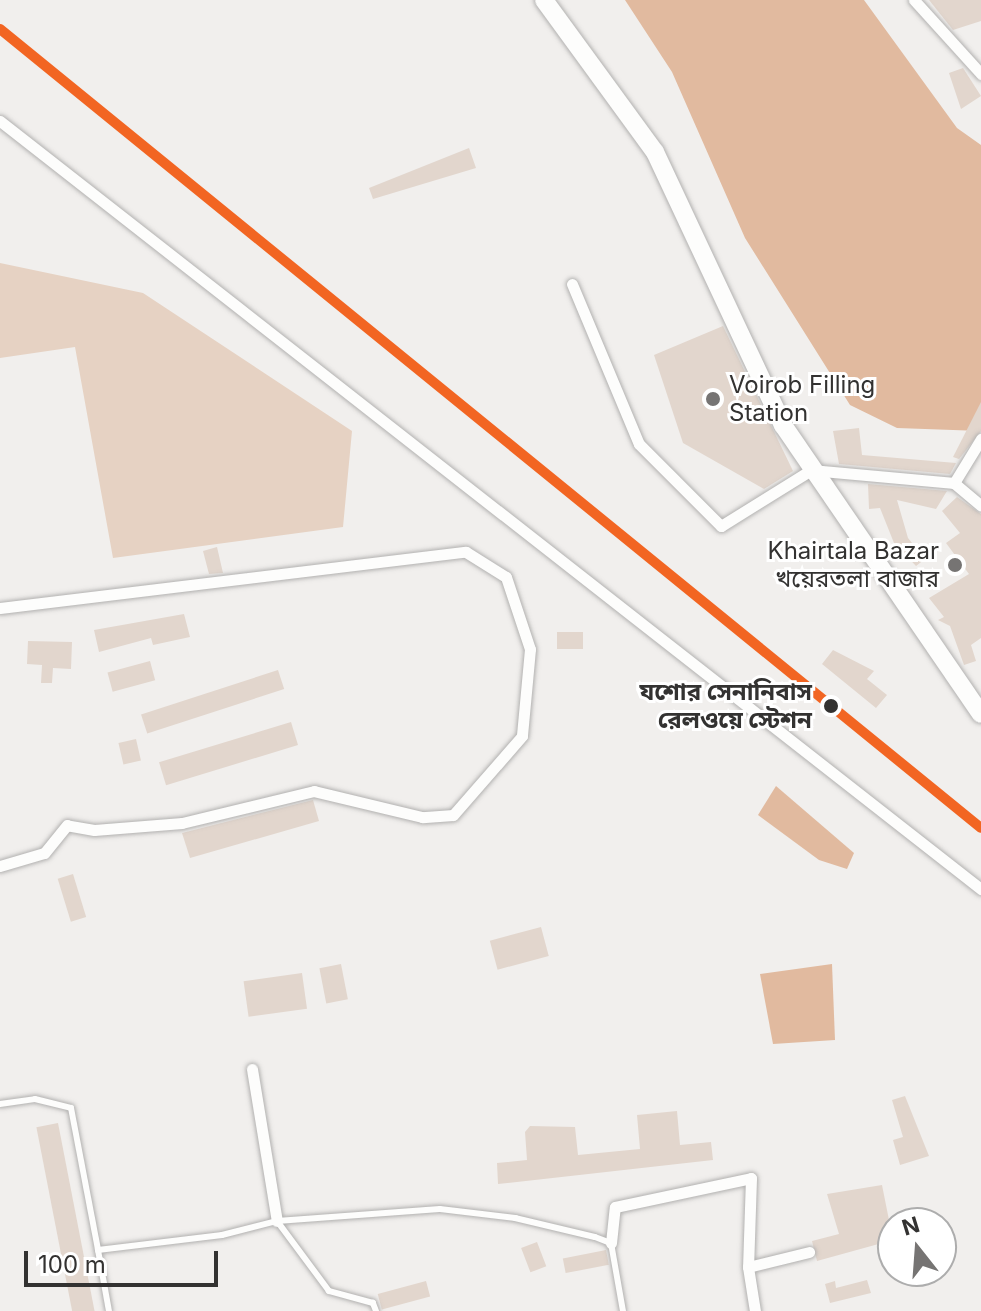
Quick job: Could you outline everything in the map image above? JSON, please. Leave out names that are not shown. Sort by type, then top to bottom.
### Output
[{"type":"highway","points":[[544,0],[655,152],[783,425],[981,714]]},
{"type":"street","points":[[914,0],[981,74]]},
{"type":"street","points":[[0,121],[981,889]]},
{"type":"street","points":[[572,284],[639,444],[721,526],[811,470],[954,483],[981,506]]},
{"type":"street","points":[[954,483],[981,439]]},
{"type":"street","points":[[0,608],[466,552],[506,577],[530,649],[522,736],[453,815],[422,817],[314,791],[182,823],[94,830],[67,825],[44,853],[0,866]]},
{"type":"street","points":[[252,1069],[277,1221]]},
{"type":"street","points":[[611,1243],[615,1207],[751,1178],[748,1267],[755,1311]]},
{"type":"street","points":[[748,1267],[809,1252]]},
{"type":"lane","points":[[0,1104],[35,1099],[71,1108],[109,1311]]},
{"type":"lane","points":[[98,1250],[222,1235],[277,1221],[440,1209],[515,1218],[611,1243],[623,1311]]},
{"type":"lane","points":[[277,1221],[329,1291],[373,1303],[376,1311]]},
{"type":"shaded area","points":[[625,0],[864,0],[957,128],[981,145],[981,431],[897,428],[850,405],[745,238],[672,72]]},
{"type":"shaded area","points":[[0,263],[143,293],[352,431],[343,527],[113,558],[75,347],[0,358]]},
{"type":"shaded area","points":[[776,786],[854,853],[847,869],[819,860],[758,815]]},
{"type":"shaded area","points":[[832,964],[835,1040],[773,1044],[760,974]]},
{"type":"building","points":[[929,0],[981,0],[981,21],[953,30]]},
{"type":"building","points":[[963,68],[981,96],[961,109],[949,73]]},
{"type":"building","points":[[469,148],[476,168],[373,199],[369,188]]},
{"type":"building","name":"Voirob Filling Station","points":[[723,326],[793,471],[764,489],[683,443],[654,355]]},
{"type":"building","points":[[981,402],[981,431],[959,459],[953,457]]},
{"type":"building","points":[[859,428],[862,455],[956,463],[950,474],[839,464],[833,431]]},
{"type":"building","points":[[868,484],[947,491],[936,509],[897,500],[908,538],[925,559],[916,566],[894,543],[880,508],[869,509]]},
{"type":"building","points":[[957,497],[981,514],[981,638],[971,645],[976,661],[964,665],[950,626],[938,620],[944,617],[929,598],[969,574],[946,543],[960,533],[942,511]]},
{"type":"building","points":[[217,547],[223,573],[209,574],[203,551]]},
{"type":"building","points":[[184,614],[190,637],[153,645],[151,638],[99,652],[94,630]]},
{"type":"building","points":[[557,632],[583,632],[583,649],[557,649]]},
{"type":"building","points":[[28,641],[72,642],[71,669],[53,668],[52,683],[41,683],[42,665],[27,664]]},
{"type":"building","name":"যশোর সেনানিবাস রেলওয়ে স্টেশন","points":[[833,650],[874,671],[867,679],[887,695],[876,708],[822,664]]},
{"type":"building","points":[[150,661],[155,680],[113,692],[107,672]]},
{"type":"building","points":[[278,670],[284,689],[147,734],[141,714]]},
{"type":"building","points":[[291,722],[298,745],[166,785],[159,762]]},
{"type":"building","points":[[136,739],[141,760],[123,764],[118,743]]},
{"type":"building","points":[[313,800],[319,821],[190,858],[182,833]]},
{"type":"building","points":[[73,874],[86,917],[71,922],[58,879]]},
{"type":"building","points":[[541,927],[549,956],[498,970],[490,941]]},
{"type":"building","points":[[341,964],[348,999],[326,1004],[319,968]]},
{"type":"building","points":[[302,973],[307,1009],[249,1017],[244,981]]},
{"type":"building","points":[[905,1096],[929,1156],[900,1165],[893,1140],[903,1137],[892,1100]]},
{"type":"building","points":[[677,1111],[680,1145],[711,1142],[713,1160],[498,1184],[497,1163],[527,1160],[525,1132],[530,1126],[575,1127],[578,1155],[640,1149],[637,1115]]},
{"type":"building","points":[[58,1123],[95,1311],[72,1311],[36,1127]]},
{"type":"building","points":[[882,1185],[886,1207],[877,1207],[877,1244],[817,1261],[812,1241],[839,1234],[827,1194]]},
{"type":"building","points":[[537,1242],[546,1266],[530,1272],[521,1248]]},
{"type":"building","points":[[606,1250],[609,1265],[566,1273],[563,1258]]},
{"type":"building","points":[[867,1280],[871,1293],[830,1303],[825,1284],[835,1281],[836,1288]]},
{"type":"building","points":[[426,1281],[430,1296],[382,1309],[378,1294]]},
{"type":"transit line","points":[[0,29],[981,828]]},
{"type":"place","name":"Voirob Filling Station","points":[[713,399]]},
{"type":"place","name":"Khairtala Bazar খয়েরতলা বাজার","points":[[955,565]]},
{"type":"place","name":"যশোর সেনানিবাস রেলওয়ে স্টেশন","points":[[831,706]]}]
